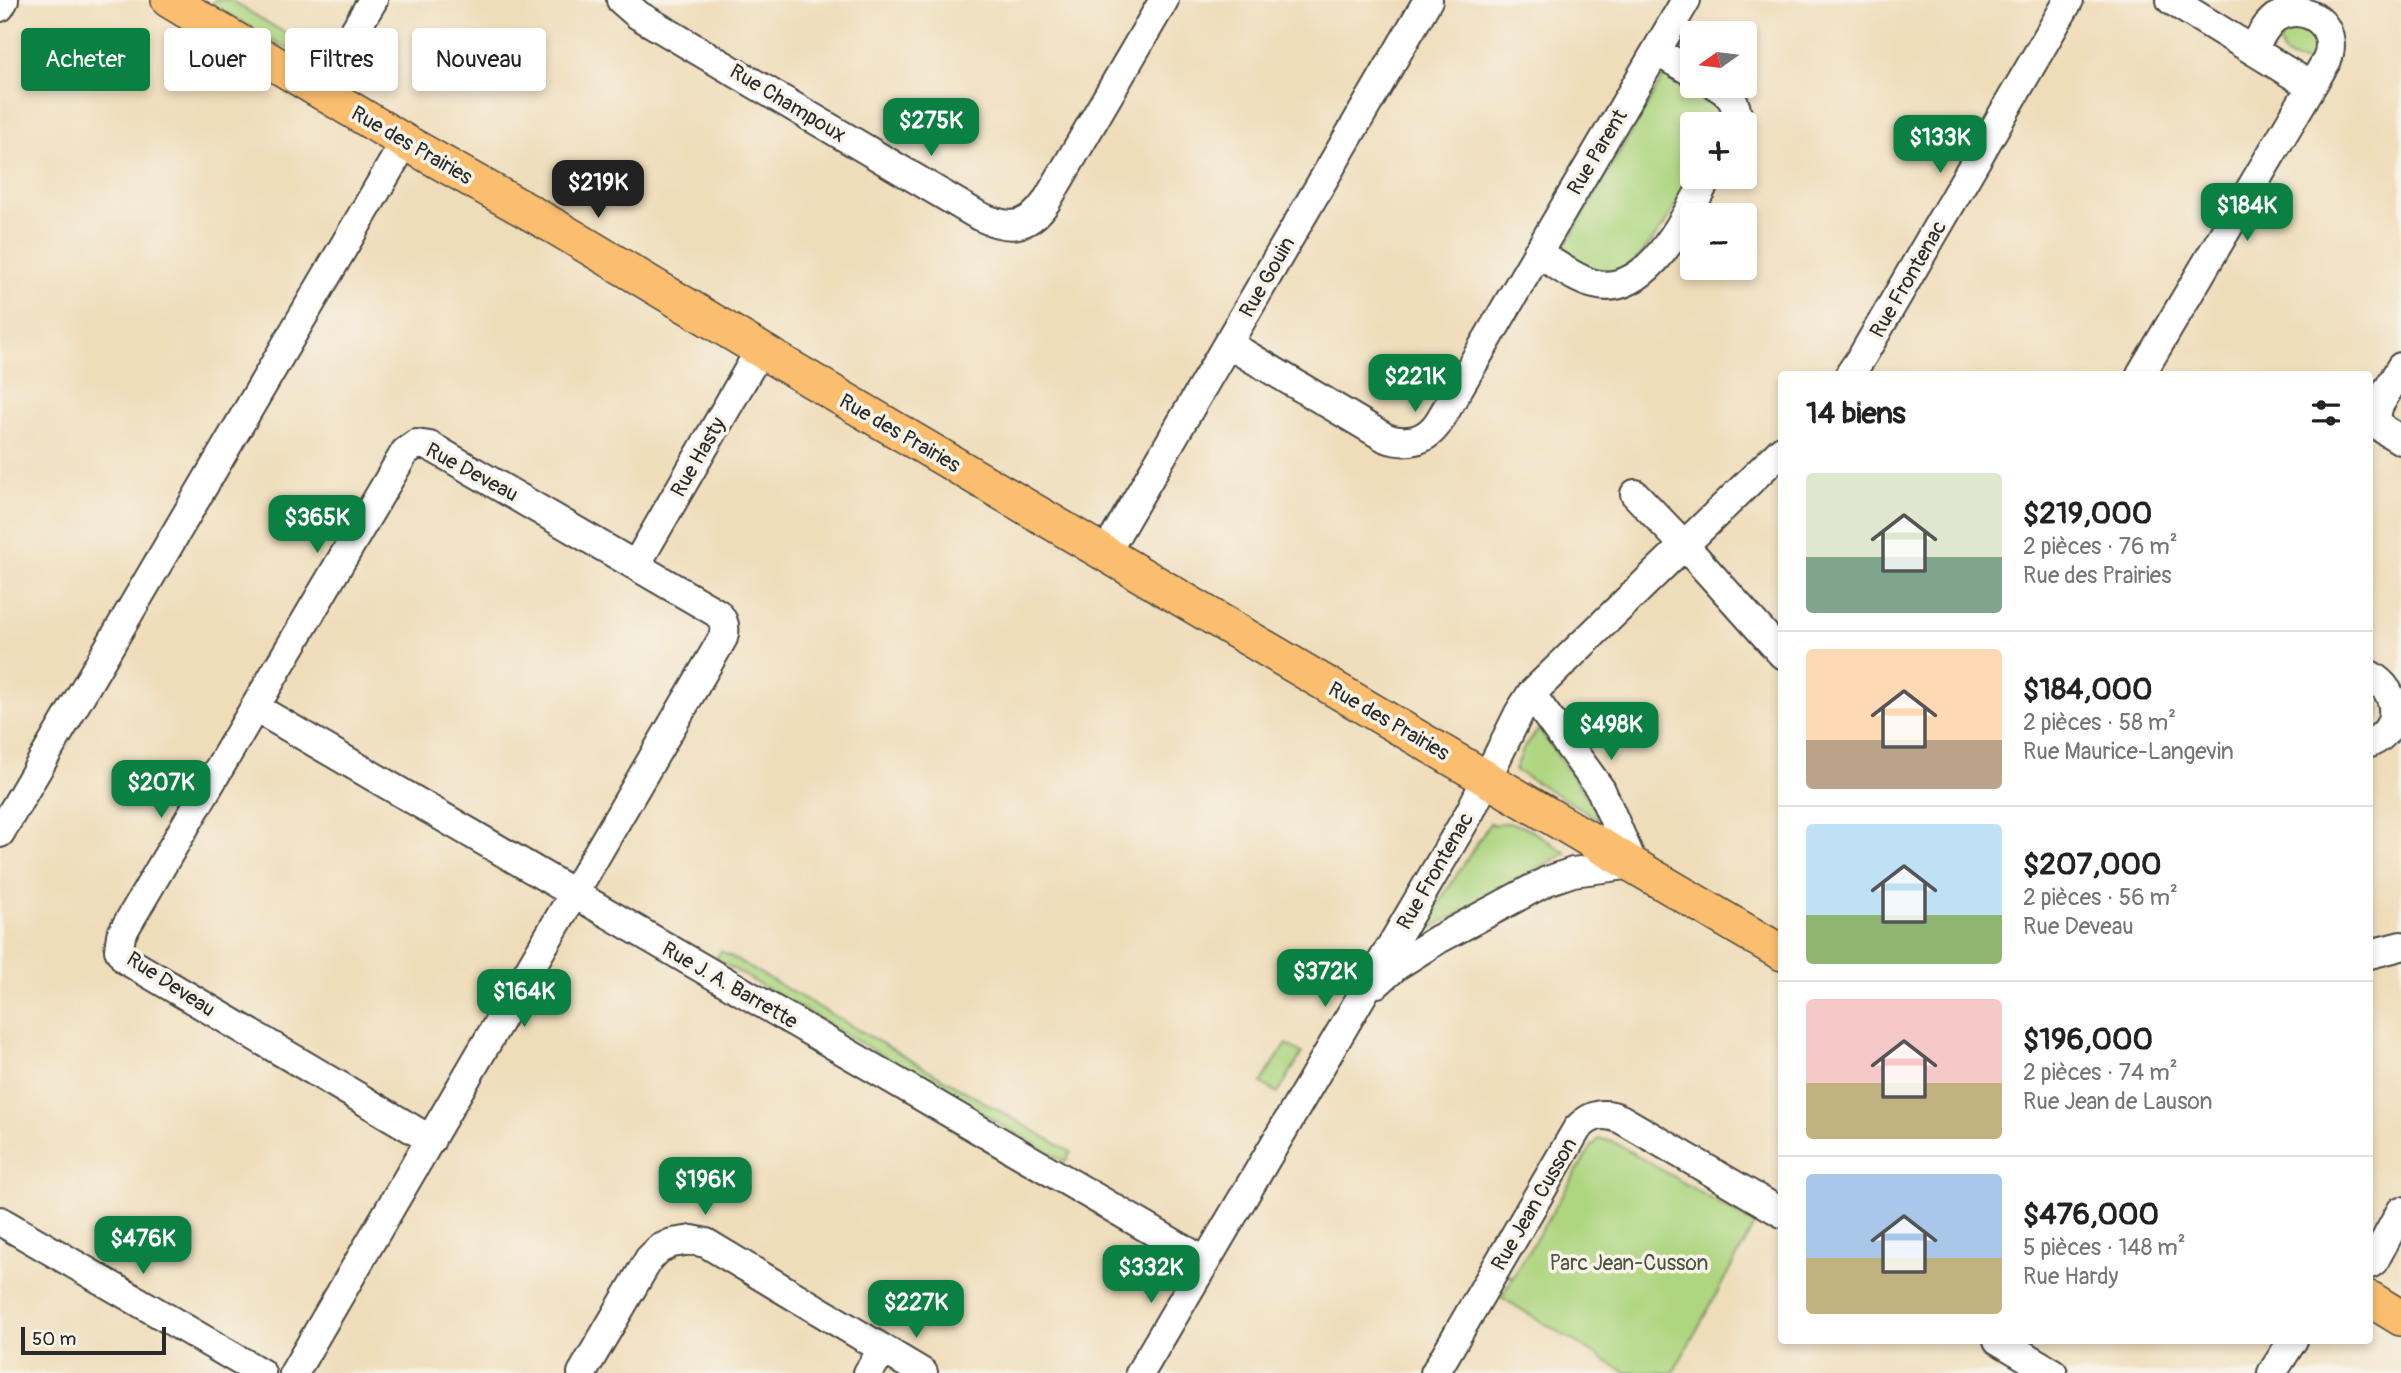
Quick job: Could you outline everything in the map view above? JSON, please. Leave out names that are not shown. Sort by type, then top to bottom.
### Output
[{"type":"main road","name":"Rue des Prairies","points":[[169,0],[285,68]]},
{"type":"main road","name":"Rue des Prairies","points":[[323,91],[405,142],[559,229],[1778,951]]},
{"type":"main road","points":[[2373,1301],[2401,1318]]},
{"type":"street","points":[[0,7],[4,0]]},
{"type":"street","points":[[356,28],[373,0]]},
{"type":"street","name":"Rue Champoux","points":[[621,0],[638,15],[979,216],[1010,225],[1034,217],[1046,202],[1164,0]]},
{"type":"street","name":"Rue Gouin","points":[[1105,554],[1427,0]]},
{"type":"street","name":"Rue Parent","points":[[1228,344],[1386,438],[1408,441],[1423,439],[1440,420],[1686,0]]},
{"type":"street","name":"Rue Frontenac","points":[[1852,371],[2069,0]]},
{"type":"street","points":[[2171,0],[2311,86]]},
{"type":"street","points":[[2143,371],[2327,61],[2331,41],[2324,22],[2316,15],[2305,10],[2295,10],[2284,12],[2268,24],[2253,49]]},
{"type":"street","points":[[1656,51],[1680,65]]},
{"type":"street","points":[[0,833],[405,142]]},
{"type":"street","points":[[1537,253],[1595,284],[1610,286],[1626,281],[1656,260],[1701,189]]},
{"type":"street","name":"Rue Hasty","points":[[636,565],[760,350]]},
{"type":"street","points":[[2401,368],[2378,407],[2375,419],[2383,429],[2401,440]]},
{"type":"street","name":"Rue Deveau","points":[[294,1373],[431,1140],[575,894],[725,631],[722,618],[717,613],[430,446],[416,444],[405,452],[121,936],[119,950],[126,960],[431,1140]]},
{"type":"street","name":"Rue Frontenac","points":[[1140,1373],[1470,812],[1531,694],[1778,454]]},
{"type":"street","points":[[1635,494],[1778,650]]},
{"type":"street","points":[[2373,677],[2389,689],[2396,710],[2390,731],[2373,742]]},
{"type":"street","points":[[1358,1002],[1382,978],[1414,954],[1547,881],[1573,872],[1633,864],[1601,790],[1531,694]]},
{"type":"street","name":"Rue J. A. Barrette","points":[[256,708],[1204,1261]]},
{"type":"street","points":[[2373,953],[2401,946]]},
{"type":"street","name":"Rue Jean Cusson","points":[[1435,1373],[1577,1129],[1591,1117],[1604,1114],[1620,1119],[1778,1211]]},
{"type":"street","points":[[2373,1262],[2401,1211]]},
{"type":"street","points":[[0,1221],[261,1373]]},
{"type":"street","points":[[582,1373],[644,1265],[659,1249],[685,1240],[706,1243],[923,1373]]},
{"type":"street","points":[[2005,1344],[2053,1373]]},
{"type":"street","points":[[2272,1373],[2290,1344]]},
{"type":"street","points":[[868,1373],[883,1349]]},
{"type":"green space","points":[[214,0],[230,0],[285,33],[285,47],[271,39],[271,28],[253,28],[212,4]]},
{"type":"green space","points":[[2300,25],[2315,33],[2319,48],[2307,62],[2288,56],[2280,43],[2285,30]]},
{"type":"green space","points":[[1666,73],[1680,81],[1680,98],[1708,98],[1718,107],[1720,112],[1680,112],[1680,189],[1685,189],[1665,224],[1637,260],[1620,272],[1593,271],[1562,252]]},
{"type":"green space","points":[[2373,695],[2380,710],[2373,725]]},
{"type":"green space","points":[[1539,729],[1598,816],[1595,817],[1515,770],[1524,748]]},
{"type":"green space","points":[[1490,823],[1522,827],[1566,853],[1430,929],[1427,928],[1426,923]]},
{"type":"green space","points":[[721,951],[1071,1152],[1065,1162],[716,959]]},
{"type":"green space","points":[[1286,1044],[1302,1053],[1278,1093],[1261,1083]]},
{"type":"green space","name":"Parc Jean-Cusson","points":[[1599,1139],[1612,1141],[1737,1214],[1748,1194],[1737,1215],[1755,1224],[1673,1373],[1626,1373],[1501,1297],[1513,1278],[1496,1268],[1513,1277],[1592,1146]]}]
